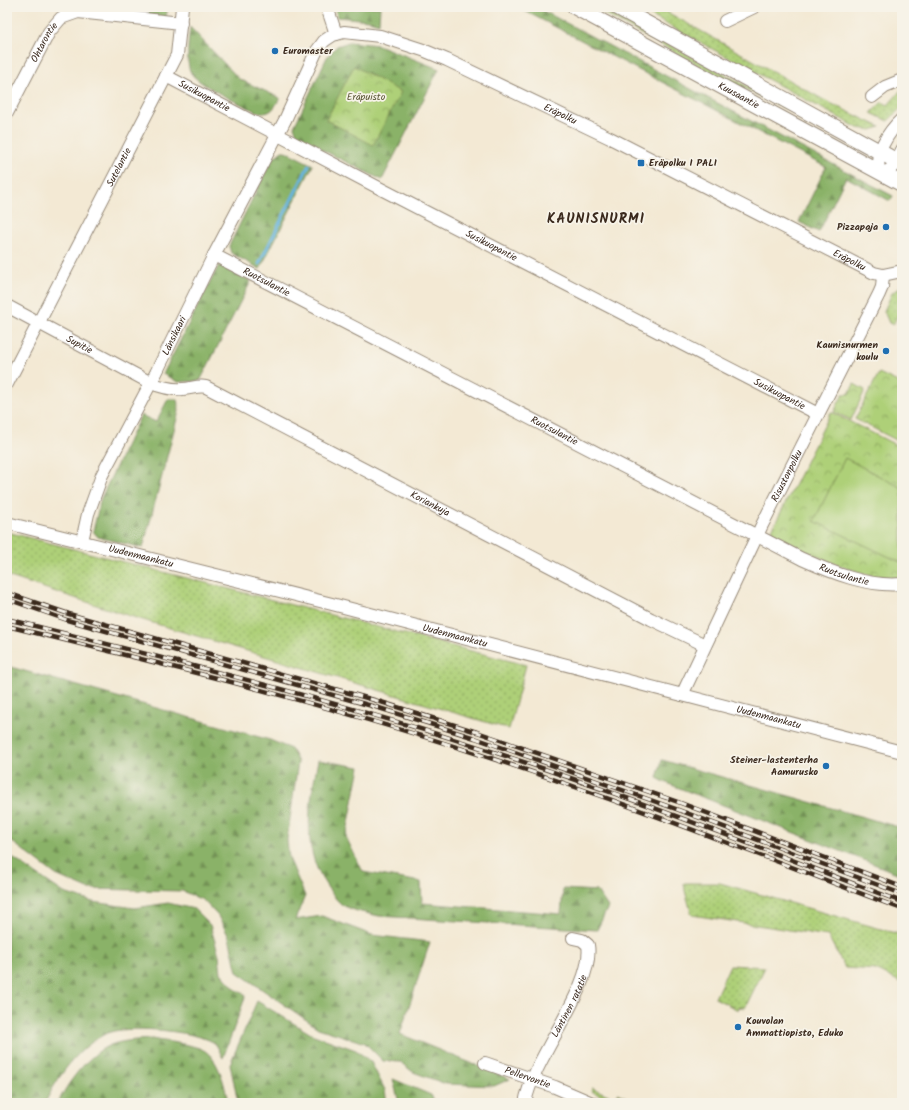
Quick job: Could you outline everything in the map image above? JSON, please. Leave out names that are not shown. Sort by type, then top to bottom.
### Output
[{"type":"main road","name":"Kuusaantie","points":[[575,7],[902,184]]},
{"type":"main road","name":"Kuusaantie","points":[[617,7],[880,152],[900,158]]},
{"type":"street","name":"Sutelantie","points":[[38,322],[177,55],[182,7]]},
{"type":"street","points":[[277,134],[316,52],[324,41],[336,34],[327,7]]},
{"type":"street","points":[[724,21],[754,7]]},
{"type":"street","name":"Ohtarontie","points":[[7,113],[49,32],[61,18],[78,12],[181,23]]},
{"type":"street","name":"Eräpolku","points":[[336,34],[344,32],[359,32],[380,36],[423,50],[447,60],[610,138],[854,263],[883,275]]},
{"type":"street","name":"Susikuopantie","points":[[166,76],[818,414]]},
{"type":"street","points":[[872,97],[885,87],[902,80]]},
{"type":"street","points":[[900,158],[890,170],[881,173],[878,169],[880,152],[893,129],[902,119]]},
{"type":"street","name":"Länsikaari","points":[[82,541],[88,514],[102,475],[151,383],[214,254],[277,134]]},
{"type":"street","name":"Ruotsulantie","points":[[214,254],[802,559],[846,577],[877,584],[902,584]]},
{"type":"street","points":[[883,275],[902,270]]},
{"type":"street","name":"Risustonpolku","points":[[682,695],[756,536],[879,294],[882,287],[883,275]]},
{"type":"street","name":"Supitie","points":[[7,306],[151,383]]},
{"type":"street","points":[[7,384],[38,322]]},
{"type":"street","name":"Koriankuja","points":[[151,383],[168,389],[181,390],[201,386],[206,387],[651,619],[705,645]]},
{"type":"street","name":"Uudenmaankatu","points":[[7,523],[902,752]]},
{"type":"street","name":"Läntinen ratatie","points":[[531,1080],[580,986],[588,966],[590,955],[588,945],[582,940],[573,938]]},
{"type":"street","name":"Pellervontie","points":[[484,1063],[555,1087],[592,1103]]},
{"type":"street","points":[[524,1103],[531,1080]]},
{"type":"green space","points":[[98,7],[168,7],[166,17]]},
{"type":"green space","points":[[335,7],[380,7],[379,23],[369,20],[337,17]]},
{"type":"green space","points":[[517,7],[536,7],[893,196],[890,201],[846,177],[819,232],[799,222],[826,167]]},
{"type":"green space","points":[[592,7],[599,7],[810,120],[716,75]]},
{"type":"green space","points":[[635,7],[658,7],[824,100],[880,127],[872,130],[858,128]]},
{"type":"green space","points":[[190,27],[239,79],[280,98],[272,110],[259,113],[203,84],[191,73],[188,63]]},
{"type":"green space","name":"Eräpuisto","points":[[349,42],[378,45],[439,69],[382,180],[299,138],[294,127],[327,57],[337,46]]},
{"type":"green space","points":[[354,66],[401,92],[373,145],[326,120]]},
{"type":"green space","points":[[902,89],[902,107],[888,121],[871,113],[882,102],[888,105]]},
{"type":"green space","points":[[282,151],[285,151],[313,165],[260,269],[231,253],[229,246],[272,159]]},
{"type":"green space","points":[[219,265],[251,281],[200,381],[178,382],[163,374]]},
{"type":"green space","points":[[902,285],[902,307],[893,325],[889,323],[884,311],[892,293]]},
{"type":"green space","points":[[879,373],[902,384],[902,443],[855,419]]},
{"type":"green space","points":[[854,384],[865,390],[851,420],[834,412],[843,394],[849,394]]},
{"type":"green space","points":[[168,399],[177,399],[179,411],[143,548],[98,537],[93,531],[101,498],[141,415],[156,422]]},
{"type":"green space","points":[[831,412],[902,448],[902,578],[886,578],[870,575],[834,564],[770,534]]},
{"type":"green space","points":[[845,458],[902,488],[902,561],[900,562],[814,521]]},
{"type":"green space","points":[[7,532],[526,665],[509,729],[133,617],[7,576]]},
{"type":"green space","points":[[7,666],[270,740],[291,749],[298,762],[287,840],[289,858],[305,896],[295,920],[322,916],[372,935],[430,942],[400,1034],[510,1079],[494,1086],[446,1084],[413,1072],[400,1062],[383,1061],[365,1043],[318,1028],[237,972],[229,937],[218,916],[203,900],[182,891],[88,889],[56,875],[7,838]]},
{"type":"green space","points":[[318,760],[360,767],[346,837],[363,872],[421,882],[422,903],[561,914],[563,889],[597,891],[608,907],[597,930],[379,916],[354,910],[341,904],[329,890],[318,870],[310,839],[310,808]]},
{"type":"green space","points":[[662,760],[902,828],[902,875],[669,784],[657,778]]},
{"type":"green space","points":[[7,854],[64,893],[93,902],[135,908],[168,903],[194,909],[210,925],[219,955],[221,973],[235,989],[246,995],[223,1058],[215,1043],[204,1038],[159,1030],[127,1029],[114,1031],[95,1040],[77,1055],[62,1073],[45,1103],[7,1103]]},
{"type":"green space","points":[[684,883],[720,883],[902,935],[902,983],[876,970],[845,968],[828,936],[692,915]]},
{"type":"green space","points":[[730,965],[765,967],[745,1008],[739,1007],[738,1010],[715,998]]},
{"type":"green space","points":[[257,1001],[311,1034],[356,1050],[371,1062],[385,1090],[387,1103],[238,1103],[230,1064]]},
{"type":"green space","points":[[152,1039],[188,1045],[206,1051],[216,1063],[220,1071],[228,1103],[58,1103],[78,1071],[99,1051],[117,1043]]},
{"type":"green space","points":[[393,1079],[431,1095],[436,1103],[399,1103]]},
{"type":"green space","points":[[592,1088],[615,1098],[617,1093],[638,1103],[617,1103],[591,1091]]},
{"type":"waterway","points":[[259,264],[309,165]]},
{"type":"railway","points":[[7,593],[69,614],[381,702],[477,732],[678,802],[902,887]]},
{"type":"railway","points":[[7,599],[67,620],[379,708],[475,738],[676,809],[902,894]]},
{"type":"railway","points":[[7,619],[299,694],[472,745],[580,781],[902,902]]},
{"type":"railway","points":[[7,626],[241,684],[472,752],[634,808],[902,909]]},
{"type":"place","name":"Euromaster","points":[[275,51]]},
{"type":"place","name":"Eräpolku I PALI","points":[[641,163]]},
{"type":"place","name":"Pizzapaja","points":[[886,227]]},
{"type":"place","name":"Kaunisnurmen koulu","points":[[886,351]]},
{"type":"place","name":"Steiner-lastenterha Aamurusko","points":[[826,766]]},
{"type":"place","name":"Kouvolan Ammattiopisto, Eduko","points":[[738,1027]]},
{"type":"district","name":"KAUNISNURMI","points":[[596,219]]}]
